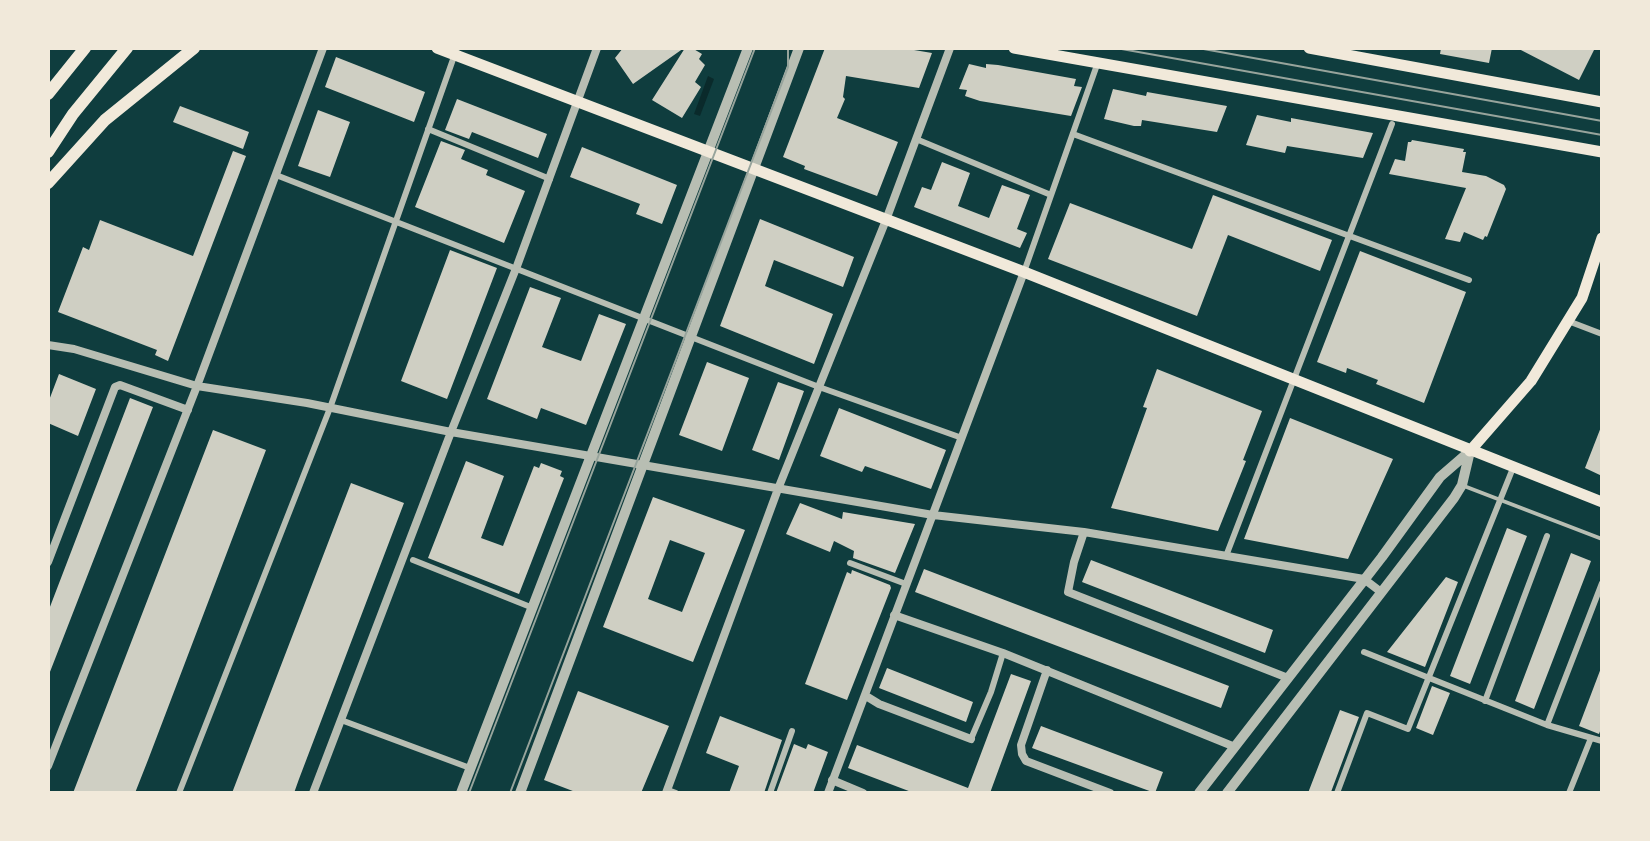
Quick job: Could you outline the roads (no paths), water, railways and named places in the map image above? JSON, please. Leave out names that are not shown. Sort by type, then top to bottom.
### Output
[{"type":"highway","points":[[48,94],[85,48]]},
{"type":"highway","points":[[48,152],[73,114],[127,48]]},
{"type":"highway","points":[[48,183],[105,120],[194,48]]},
{"type":"main road","points":[[437,48],[456,51],[753,170],[1024,272],[1602,502]]},
{"type":"main road","points":[[1014,48],[1602,152]]},
{"type":"main road","points":[[1309,48],[1602,102]]},
{"type":"main road","points":[[1470,451],[1531,381],[1582,298],[1602,238]]},
{"type":"street","points":[[48,766],[188,410],[323,48]]},
{"type":"street","points":[[313,793],[516,269],[597,48]]},
{"type":"street","points":[[461,793],[748,48]]},
{"type":"street","points":[[524,792],[642,464],[799,48]]},
{"type":"street","points":[[670,792],[778,489],[886,220],[950,48]]},
{"type":"street","points":[[179,793],[330,408],[456,51]]},
{"type":"street","points":[[828,793],[1024,272],[1098,62]]},
{"type":"street","points":[[1226,556],[1392,124]]},
{"type":"street","points":[[428,129],[550,179]]},
{"type":"street","points":[[1073,134],[1469,280]]},
{"type":"street","points":[[916,139],[1051,195]]},
{"type":"street","points":[[276,175],[819,387],[962,438]]},
{"type":"street","points":[[1568,321],[1602,334]]},
{"type":"street","points":[[48,345],[74,349],[197,386],[933,515],[1084,532],[1364,579],[1381,592]]},
{"type":"street","points":[[48,562],[115,387],[120,385],[188,410]]},
{"type":"street","points":[[1227,793],[1462,485],[1470,451]]},
{"type":"street","points":[[1199,793],[1440,477],[1470,451]]},
{"type":"street","points":[[1337,793],[1367,713],[1408,729],[1513,468]]},
{"type":"street","points":[[1084,532],[1068,592],[1288,678]]},
{"type":"street","points":[[1485,701],[1547,536]]},
{"type":"street","points":[[413,560],[528,606]]},
{"type":"street","points":[[850,563],[906,584]]},
{"type":"street","points":[[1547,725],[1602,583]]},
{"type":"street","points":[[894,615],[1047,670],[1235,747]]},
{"type":"street","points":[[1364,652],[1547,725],[1602,741]]},
{"type":"street","points":[[866,696],[879,704],[971,739],[1003,653]]},
{"type":"street","points":[[1047,670],[1021,745],[1022,754],[1026,761],[1110,793]]},
{"type":"street","points":[[341,720],[470,768]]},
{"type":"street","points":[[770,793],[792,731]]},
{"type":"street","points":[[1569,793],[1591,738]]},
{"type":"street","points":[[832,780],[863,793]]},
{"type":"lane","points":[[1462,485],[1602,539]]},
{"type":"water","points":[[708,76],[714,79],[700,116],[694,114]]},
{"type":"tram line","points":[[469,793],[755,48]]},
{"type":"tram line","points":[[510,793],[788,67],[788,48]]},
{"type":"tram line","points":[[1116,48],[1602,135]]},
{"type":"tram line","points":[[1198,48],[1602,121]]}]
